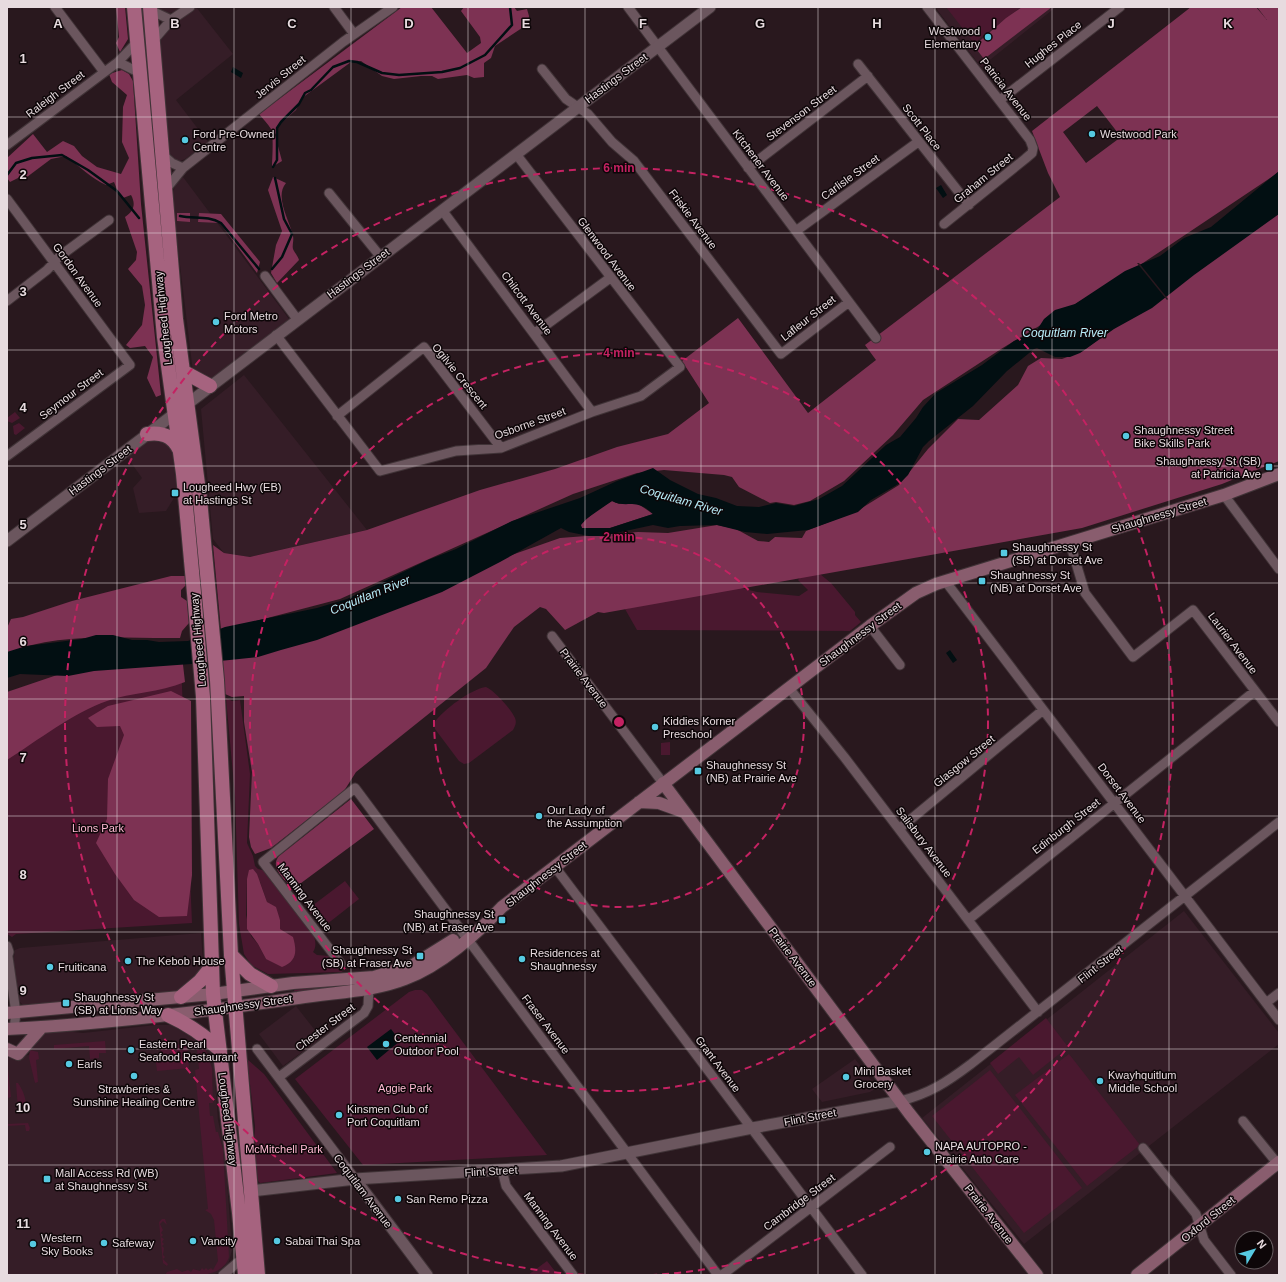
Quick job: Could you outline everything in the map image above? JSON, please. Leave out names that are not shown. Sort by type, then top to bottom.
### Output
[{"type":"main road","name":"Lougheed Highway","points":[[134,7],[164,337],[180,451],[202,682],[212,966],[215,1010],[239,1206],[245,1275]]},
{"type":"main road","name":"Lougheed Highway","points":[[150,8],[176,319],[200,499],[217,680],[230,955],[258,1275]]},
{"type":"main road","points":[[184,372],[210,386]]},
{"type":"main road","points":[[146,434],[158,433],[166,435],[174,441],[180,451]]},
{"type":"main road","name":"Shaughnessy Street","points":[[11,1029],[84,1024],[215,1010],[369,988],[395,983],[414,976],[436,962],[464,936],[663,783],[870,626],[916,593],[946,582],[1224,495],[1279,474]]},
{"type":"main road","name":"Prairie Avenue","points":[[663,783],[900,1101],[1037,1275]]},
{"type":"main road","points":[[639,802],[659,803],[684,812]]},
{"type":"main road","name":"Shaughnessy Street","points":[[9,1011],[214,994],[271,986],[364,978],[389,974],[422,961],[464,936]]},
{"type":"main road","points":[[230,955],[250,974],[271,986]]},
{"type":"main road","points":[[182,997],[200,981],[212,966]]},
{"type":"main road","points":[[168,1015],[198,1031],[220,1050]]},
{"type":"main road","points":[[7,1049],[18,1054],[42,1027]]},
{"type":"main road","name":"Oxford Street","points":[[1137,1275],[1278,1163]]},
{"type":"street","points":[[55,7],[104,72]]},
{"type":"street","points":[[152,42],[171,20],[190,7]]},
{"type":"street","points":[[334,7],[354,34]]},
{"type":"street","name":"Jervis Street","points":[[166,189],[183,168],[354,34],[393,7]]},
{"type":"street","name":"Kitchener Avenue","points":[[628,7],[876,338]]},
{"type":"street","name":"Hastings Street","points":[[7,541],[297,319],[710,7]]},
{"type":"street","name":"Patricia Avenue","points":[[928,7],[1030,140],[1033,148]]},
{"type":"street","name":"Hughes Place","points":[[1000,100],[1120,7]]},
{"type":"street","points":[[150,8],[171,20]]},
{"type":"street","name":"Raleigh Street","points":[[7,145],[118,62],[138,41]]},
{"type":"street","points":[[118,62],[140,73]]},
{"type":"street","name":"Scott Place","points":[[858,64],[918,142],[969,204]]},
{"type":"street","name":"Friskie Avenue","points":[[542,69],[566,99],[588,114],[607,137],[634,161],[781,354]]},
{"type":"street","name":"Stevenson Street","points":[[748,168],[868,76]]},
{"type":"street","name":"Carlisle Street","points":[[796,231],[918,142]]},
{"type":"street","name":"Graham Street","points":[[944,224],[1025,159],[1032,153],[1033,148]]},
{"type":"street","name":"Glenwood Avenue","points":[[516,154],[680,367]]},
{"type":"street","points":[[163,155],[172,163],[183,168]]},
{"type":"street","points":[[329,193],[380,256]]},
{"type":"street","name":"Gordon Avenue","points":[[7,199],[130,365]]},
{"type":"street","name":"Chilcott Avenue","points":[[442,210],[535,333],[592,412]]},
{"type":"street","points":[[7,301],[109,220]]},
{"type":"street","points":[[265,276],[297,319]]},
{"type":"street","points":[[535,333],[610,278]]},
{"type":"street","name":"Lafleur Street","points":[[781,354],[849,302]]},
{"type":"street","name":"Osborne Street","points":[[276,335],[380,471],[456,451],[502,448],[592,412],[641,396],[680,367]]},
{"type":"street","name":"Ogilvie Crescent","points":[[337,416],[424,347],[502,448]]},
{"type":"street","name":"Seymour Street","points":[[7,456],[130,365]]},
{"type":"street","points":[[1224,495],[1279,568]]},
{"type":"street","name":"Laurier Avenue","points":[[1070,544],[1085,593],[1133,657],[1193,610],[1279,722]]},
{"type":"street","name":"Dorset Avenue","points":[[946,582],[1279,1020]]},
{"type":"street","points":[[870,626],[900,665]]},
{"type":"street","name":"Prairie Avenue","points":[[552,636],[663,783]]},
{"type":"street","name":"Salisbury Avenue","points":[[790,688],[1038,1012]]},
{"type":"street","name":"Edinburgh Street","points":[[968,920],[1255,691]]},
{"type":"street","name":"Glasgow Street","points":[[899,829],[1044,710]]},
{"type":"street","name":"Fraser Avenue","points":[[355,788],[718,1275]]},
{"type":"street","name":"Manning Avenue","points":[[341,964],[263,862],[355,788]]},
{"type":"street","name":"Flint Street","points":[[251,1191],[355,1179],[561,1166],[920,1096],[940,1087],[1186,897],[1279,822]]},
{"type":"street","name":"Grant Avenue","points":[[555,867],[862,1275]]},
{"type":"street","points":[[7,946],[9,952],[9,1011],[11,1029]]},
{"type":"street","name":"Chester Street","points":[[278,1077],[364,1014],[368,1006],[369,988]]},
{"type":"street","points":[[1266,1003],[1279,993]]},
{"type":"street","name":"Coquitlam Avenue","points":[[257,1049],[427,1275]]},
{"type":"street","points":[[1243,1121],[1278,1163]]},
{"type":"street","name":"Cambridge Street","points":[[722,1275],[890,1147]]},
{"type":"street","points":[[1143,1148],[1196,1214],[1204,1240],[1231,1275]]},
{"type":"street","name":"Manning Avenue","points":[[502,1170],[506,1186],[573,1275]]},
{"type":"street","points":[[223,1275],[243,1258]]},
{"type":"shaded area","points":[[116,7],[125,7],[128,39],[120,52],[116,43],[119,37]]},
{"type":"shaded area","points":[[158,7],[183,7],[166,14]]},
{"type":"shaded area","points":[[196,7],[233,54],[176,100],[208,142],[180,161],[173,158],[169,152],[158,45],[162,36],[169,28]]},
{"type":"shaded area","points":[[402,7],[431,7],[467,53],[481,43],[480,37],[461,11],[464,7],[514,7],[517,11],[527,9],[529,16],[528,24],[495,46],[491,58],[484,63],[484,77],[474,78],[467,75],[438,79],[432,76],[421,76],[394,79],[382,76],[361,61],[351,62],[302,98],[296,110],[279,125],[275,135],[282,161],[272,167],[272,132],[270,127],[259,114]]},
{"type":"shaded area","name":"Westwood Elementary","points":[[935,7],[1056,7],[981,67]]},
{"type":"shaded area","points":[[1022,7],[1052,7],[984,59],[974,46],[1006,18]]},
{"type":"shaded area","points":[[1191,7],[1256,7],[1267,20],[1257,7],[1279,7],[1279,172],[1143,263],[1001,349],[923,400],[893,435],[844,481],[810,501],[794,505],[776,502],[770,503],[739,487],[732,477],[724,475],[664,470],[637,473],[573,494],[340,599],[221,630],[213,545],[224,553],[250,557],[367,530],[480,490],[555,469],[617,447],[668,434],[709,403],[682,361],[738,318],[808,413],[876,360],[865,345],[1060,197],[1048,173],[1032,131]],"holes":[[[1097,106],[1121,137],[1086,163],[1063,132]]]},
{"type":"shaded area","points":[[122,70],[129,74],[133,81],[141,204],[161,395],[156,397],[147,378],[153,357],[145,346],[130,348],[126,345],[142,325],[145,305],[142,286],[128,269],[136,260],[137,252],[125,217],[132,210],[134,204],[131,195],[123,198],[118,192],[114,182],[106,185],[90,175],[66,156],[51,159],[27,177],[24,175],[10,182],[7,178],[7,158],[33,134],[47,152],[63,141],[74,146],[82,156],[97,167],[121,174],[129,158],[122,142],[123,107],[127,95],[112,82],[109,74]]},
{"type":"shaded area","points":[[183,177],[289,319],[212,378],[203,379],[193,372],[172,199],[175,185]]},
{"type":"shaded area","points":[[273,177],[286,183],[283,189],[282,202],[293,236],[293,249],[299,260],[277,283],[271,273],[276,245],[282,231],[268,190]]},
{"type":"shaded area","points":[[1279,206],[1279,461],[1222,484],[1082,528],[604,613],[598,612],[565,630],[546,609],[540,607],[514,627],[486,668],[356,772],[344,791],[271,848],[255,854],[251,847],[249,837],[252,772],[244,722],[244,696],[232,697],[225,694],[222,657],[560,538],[638,532],[668,533],[717,525],[736,529],[758,541],[769,542],[775,537],[802,538],[806,531],[857,511],[899,485],[928,449],[958,419],[979,420],[1018,385],[1028,366],[1041,358],[1062,359],[1083,351]]},
{"type":"shaded area","points":[[177,213],[190,213],[190,222],[177,221]]},
{"type":"shaded area","points":[[199,213],[221,214],[260,262],[257,273],[220,223],[198,222]]},
{"type":"shaded area","points":[[244,375],[367,530],[250,557],[224,553],[213,539],[201,409]]},
{"type":"shaded area","points":[[159,437],[172,449],[177,493],[166,511],[139,513],[133,488],[142,478],[127,457],[148,441]]},
{"type":"shaded area","points":[[612,501],[619,504],[637,503],[653,514],[610,528],[582,528],[580,525],[597,510]]},
{"type":"shaded area","points":[[171,576],[185,576],[186,585],[181,590],[181,597],[187,601],[189,623],[182,631],[180,638],[114,637],[70,639],[28,646],[7,653],[7,628],[11,619],[23,617],[72,601]]},
{"type":"shaded area","points":[[182,656],[185,682],[175,686],[116,698],[94,706],[69,719],[7,760],[7,692],[60,674]]},
{"type":"shaded area","points":[[171,691],[191,701],[192,875],[187,916],[159,917],[134,900],[115,874],[96,843],[107,819],[108,779],[124,735],[120,726],[97,727],[88,718],[108,706]]},
{"type":"shaded area","points":[[351,799],[374,829],[293,889],[279,873],[276,860],[279,856]]},
{"type":"shaded area","points":[[253,869],[257,874],[267,902],[276,907],[280,920],[280,929],[293,937],[295,955],[291,962],[282,967],[266,959],[258,944],[247,929],[247,879],[249,870]]},
{"type":"shaded area","name":"Kwayhquitlum Middle School","points":[[1184,911],[1279,1033],[1279,1044],[1024,1244],[922,1118]]},
{"type":"shaded area","points":[[201,933],[203,962],[200,973],[181,989],[171,993],[24,1006],[17,999],[13,963],[15,950],[20,948]]},
{"type":"shaded area","points":[[296,1006],[321,1038],[283,1066],[259,1034]]},
{"type":"shaded area","points":[[156,1025],[178,1025],[208,1047],[211,1053],[214,1068],[218,1120],[225,1152],[232,1250],[228,1265],[221,1272],[212,1275],[7,1275],[7,1058],[29,1055],[30,1050],[41,1033],[53,1030],[83,1033]]},
{"type":"shaded area","points":[[855,1059],[875,1085],[875,1089],[870,1092],[822,1102],[812,1089]]},
{"type":"green space","points":[[946,7],[1021,7],[974,43]]},
{"type":"green space","points":[[15,412],[20,418],[12,423],[7,421],[7,418]]},
{"type":"green space","points":[[19,423],[25,428],[16,435],[14,434],[13,426]]},
{"type":"green space","points":[[810,566],[831,583],[855,612],[855,615],[861,622],[850,631],[637,630],[625,609],[725,584],[757,592],[799,596],[808,590],[798,580]]},
{"type":"green space","name":"Lions Park","points":[[181,663],[192,923],[16,934],[12,937],[7,934],[7,696]]},
{"type":"green space","points":[[207,684],[212,684],[216,805]]},
{"type":"green space","points":[[486,687],[494,692],[506,705],[513,714],[516,724],[513,730],[469,763],[464,764],[459,761],[435,729],[434,723],[444,712],[465,696]]},
{"type":"green space","points":[[226,698],[232,701],[240,700],[250,774],[247,843],[253,856],[255,866],[258,869],[266,871],[306,922],[315,939],[315,947],[313,952],[317,955],[329,956],[338,969],[343,972],[268,974],[251,965],[244,954],[239,924],[235,796]],"holes":[[[247,879],[260,882],[267,902],[280,920],[280,929],[284,932],[266,959],[258,944],[251,936],[246,915]]]},
{"type":"green space","points":[[670,742],[670,755],[661,755],[661,743]]},
{"type":"green space","points":[[345,881],[359,899],[322,928],[308,909]]},
{"type":"green space","points":[[341,984],[342,987],[295,993],[294,990]]},
{"type":"green space","name":"Aggie Park","points":[[422,990],[427,994],[547,1155],[363,1165],[295,1079],[409,992]]},
{"type":"green space","points":[[1046,1018],[1068,1047],[1033,1075],[1019,1057],[998,1074],[990,1063]]},
{"type":"green space","points":[[105,1041],[106,1053],[99,1053],[99,1058],[90,1059],[89,1046],[54,1049],[54,1045]]},
{"type":"green space","points":[[187,1044],[189,1068],[157,1071],[155,1055],[161,1054],[160,1046]]},
{"type":"green space","points":[[205,1049],[212,1068],[213,1103],[209,1103],[210,1116],[213,1116],[216,1132],[218,1132],[223,1150],[229,1257],[225,1265],[219,1270],[211,1273],[192,1276],[165,1275],[167,1272],[177,1269],[182,1272],[188,1270],[191,1272],[193,1269],[200,1271],[202,1268],[204,1270],[206,1268],[208,1270],[211,1268],[213,1270],[218,1261],[214,1220],[211,1214],[205,1210],[208,1209],[195,1070],[199,1069],[197,1050]]},
{"type":"green space","points":[[30,1050],[38,1052],[39,1059],[36,1060],[38,1082],[35,1083],[29,1058]]},
{"type":"green space","points":[[1069,1054],[1140,1145],[1087,1186],[1015,1095]]},
{"type":"green space","points":[[7,1059],[11,1097],[8,1098]]},
{"type":"green space","name":"McMitchell Park","points":[[247,1059],[264,1074],[337,1173],[260,1183],[258,1181],[254,1147],[255,1126]]},
{"type":"green space","points":[[990,1070],[1082,1188],[1024,1233],[932,1116]]},
{"type":"green space","points":[[16,1083],[20,1086],[24,1096],[26,1103],[25,1110],[18,1110]]},
{"type":"green space","points":[[28,1123],[30,1128],[29,1131],[26,1131],[25,1125],[7,1126],[7,1124]]},
{"type":"green space","points":[[162,1219],[165,1219],[167,1225],[163,1221],[160,1224],[163,1230],[161,1233],[163,1235],[161,1237],[164,1239],[162,1242],[164,1244],[162,1246],[164,1248],[163,1255],[165,1257],[163,1259],[168,1264],[167,1266],[163,1263],[159,1222]]},
{"type":"green space","points":[[547,1261],[558,1275],[528,1275]]},
{"type":"water","points":[[233,67],[243,73],[241,78],[231,72]]},
{"type":"water","name":"Coquitlam River","points":[[1279,171],[1279,214],[1194,275],[1152,308],[1114,329],[1080,353],[1070,357],[1055,357],[1037,348],[1034,349],[1007,371],[973,406],[923,447],[908,475],[900,483],[871,500],[858,512],[808,530],[767,534],[745,532],[717,525],[680,526],[668,528],[653,525],[602,536],[589,536],[569,532],[561,528],[442,592],[317,640],[258,657],[191,664],[94,671],[68,676],[20,674],[7,678],[7,652],[26,646],[82,639],[96,635],[113,635],[132,640],[159,642],[188,641],[225,627],[317,608],[347,599],[428,560],[456,549],[512,521],[580,498],[617,481],[653,468],[670,480],[698,494],[716,498],[737,506],[759,507],[776,503],[794,506],[819,499],[842,486],[886,445],[900,437],[936,393],[982,365],[1014,341],[1037,330],[1044,319],[1055,310],[1075,304],[1125,271],[1160,256],[1184,238],[1211,227]],"holes":[[[612,501],[641,506],[653,514],[610,528],[582,528],[581,525],[586,519]]]},
{"type":"water","points":[[941,185],[947,195],[943,198],[936,188]]},
{"type":"water","points":[[950,650],[957,660],[953,663],[946,653]]},
{"type":"water","points":[[391,1029],[400,1041],[377,1060],[367,1047]]},
{"type":"pier","points":[[1137,263],[1139,263],[1168,299],[1167,300]]},
{"type":"waterway","points":[[273,167],[277,160],[277,128],[299,104],[305,93],[311,90],[333,67],[349,61],[357,62],[382,73],[399,75],[442,72],[460,68],[485,55],[512,25],[510,7]]},
{"type":"waterway","points":[[7,175],[16,163],[32,158],[62,155],[88,170],[117,191],[139,218]]},
{"type":"waterway","points":[[272,269],[282,257],[292,234],[284,219],[275,178]]},
{"type":"waterway","points":[[180,216],[206,218],[221,223],[259,269]]},
{"type":"place","name":"Westwood Elementary","points":[[988,37]]},
{"type":"place","name":"Westwood Park","points":[[1092,134]]},
{"type":"place","name":"Ford Pre-Owned Centre","points":[[185,140]]},
{"type":"place","name":"Ford Metro Motors","points":[[216,322]]},
{"type":"place","name":"Shaughnessy Street Bike Skills Park","points":[[1126,436]]},
{"type":"place","name":"Shaughnessy St (SB) at Patricia Ave","points":[[1269,467]]},
{"type":"place","name":"Lougheed Hwy (EB) at Hastings St","points":[[175,493]]},
{"type":"place","name":"Shaughnessy St (SB) at Dorset Ave","points":[[1004,553]]},
{"type":"place","name":"Shaughnessy St (NB) at Dorset Ave","points":[[982,581]]},
{"type":"place","name":"Kiddies Korner Preschool","points":[[655,727]]},
{"type":"place","name":"Shaughnessy St (NB) at Prairie Ave","points":[[698,771]]},
{"type":"place","name":"Our Lady of the Assumption","points":[[539,816]]},
{"type":"place","name":"Shaughnessy St (NB) at Fraser Ave","points":[[502,920]]},
{"type":"place","name":"Shaughnessy St (SB) at Fraser Ave","points":[[420,956]]},
{"type":"place","name":"Residences at Shaughnessy","points":[[522,959]]},
{"type":"place","name":"The Kebob House","points":[[128,961]]},
{"type":"place","name":"Fruiticana","points":[[50,967]]},
{"type":"place","name":"Shaughnessy St (SB) at Lions Way","points":[[66,1003]]},
{"type":"place","name":"Centennial Outdoor Pool","points":[[386,1044]]},
{"type":"place","name":"Eastern Pearl Seafood Restaurant","points":[[131,1050]]},
{"type":"place","name":"Earls","points":[[69,1064]]},
{"type":"place","name":"Strawberries & Sunshine Healing Centre","points":[[134,1076]]},
{"type":"place","name":"Mini Basket Grocery","points":[[846,1077]]},
{"type":"place","name":"Kwayhquitlum Middle School","points":[[1100,1081]]},
{"type":"place","name":"Kinsmen Club of Port Coquitlam","points":[[339,1115]]},
{"type":"place","name":"NAPA AUTOPRO - Prairie Auto Care","points":[[927,1152]]},
{"type":"place","name":"Mall Access Rd (WB) at Shaughnessy St","points":[[47,1179]]},
{"type":"place","name":"San Remo Pizza","points":[[398,1199]]},
{"type":"place","name":"Vancity","points":[[193,1241]]},
{"type":"place","name":"Sabai Thai Spa","points":[[277,1241]]},
{"type":"place","name":"Safeway","points":[[104,1243]]},
{"type":"place","name":"Western Sky Books","points":[[33,1244]]}]
